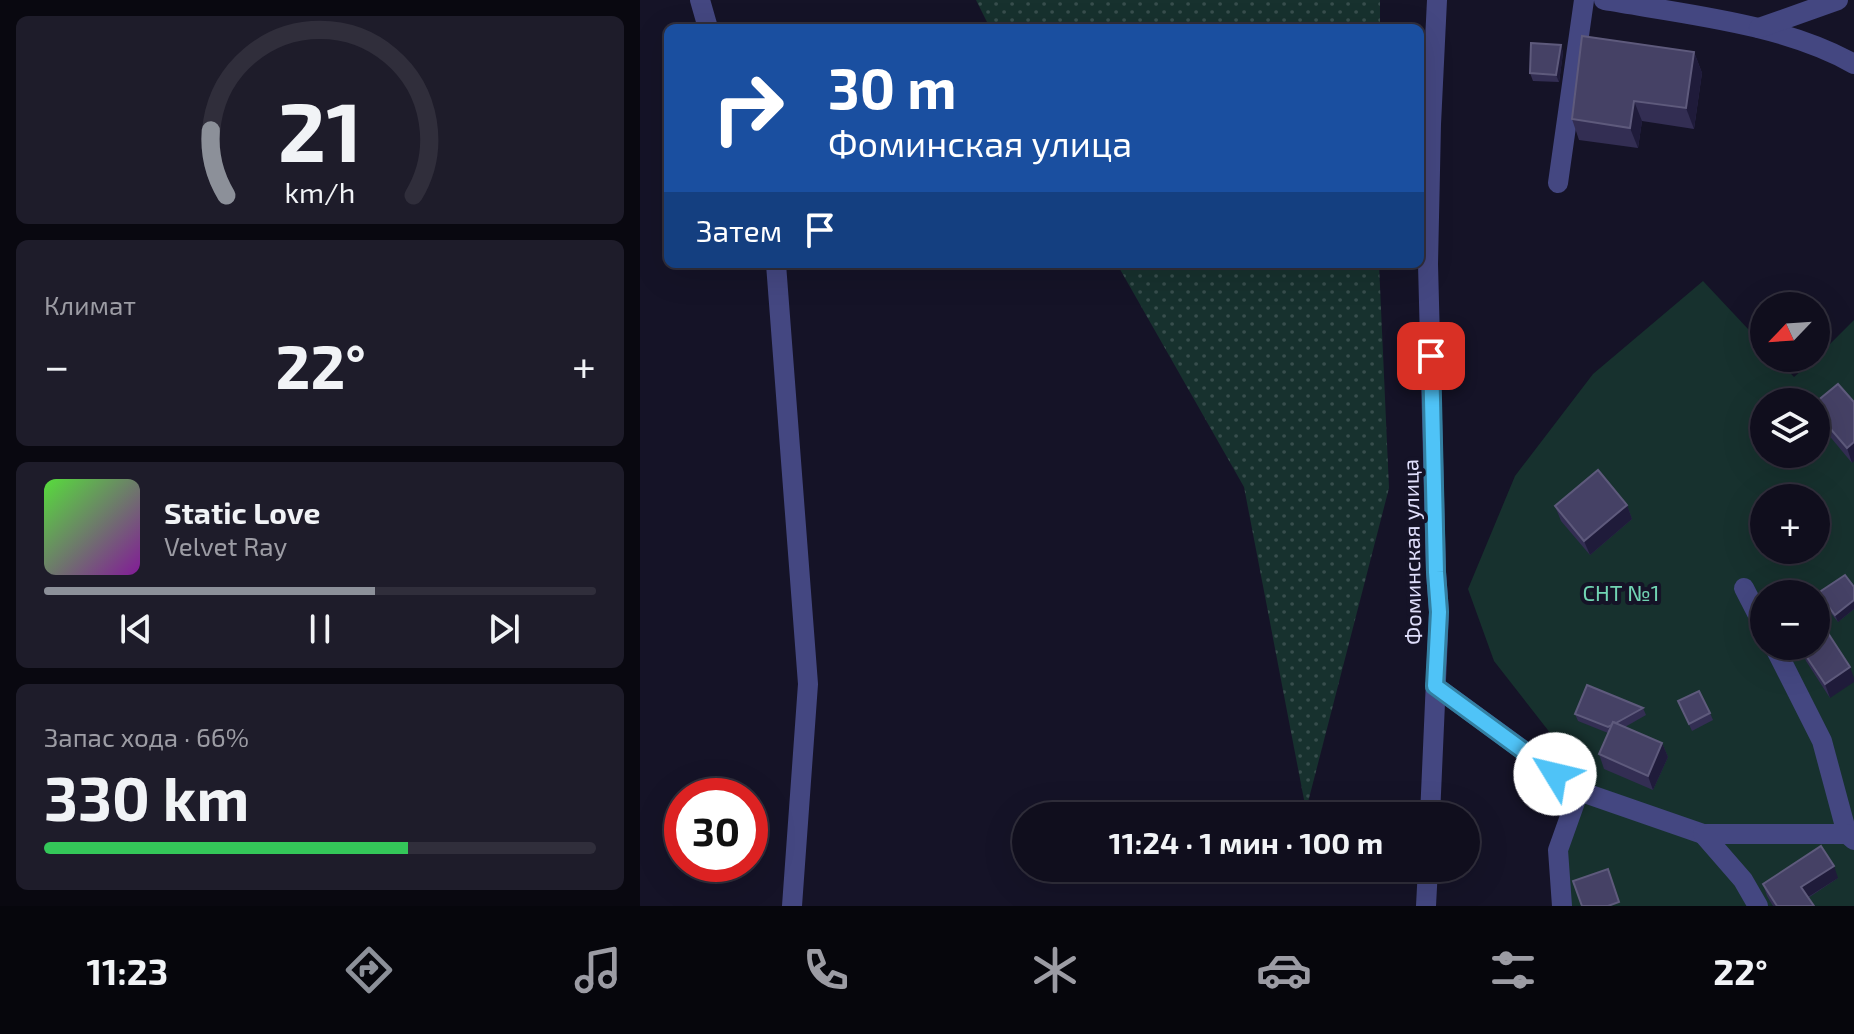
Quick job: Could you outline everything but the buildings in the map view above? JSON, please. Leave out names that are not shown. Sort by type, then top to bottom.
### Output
[{"type":"street","points":[[700,0],[707,24]]},
{"type":"street","name":"Фоминская улица","points":[[1431,802],[1439,612],[1428,264],[1437,0]]},
{"type":"street","points":[[1558,183],[1584,0]]},
{"type":"street","points":[[1604,0],[1759,28],[1854,64]]},
{"type":"street","points":[[1759,28],[1838,0]]},
{"type":"street","points":[[776,268],[808,684],[792,906]]},
{"type":"street","points":[[1744,588],[1750,600]]},
{"type":"street","points":[[1435,686],[1579,791],[1703,834],[1850,837],[1822,741],[1781,660]]},
{"type":"street","points":[[1562,906],[1558,850],[1579,791]]},
{"type":"street","points":[[1703,834],[1743,880],[1758,906]]},
{"type":"street","points":[[1426,906],[1427,882]]},
{"type":"green space","points":[[976,0],[1380,0],[1380,24],[988,24]]},
{"type":"green space","points":[[1119,268],[1379,268],[1389,488],[1308,802],[1304,802],[1244,487]]},
{"type":"green space","name":"СНТ №1","points":[[1703,281],[1750,331],[1750,372],[1789,372],[1794,377],[1800,372],[1830,372],[1830,344],[1854,320],[1854,906],[1560,906],[1565,752],[1494,661],[1468,589],[1515,476],[1593,374]]},
{"type":"route","points":[[1431,356],[1439,612],[1435,686],[1555,774]]}]
